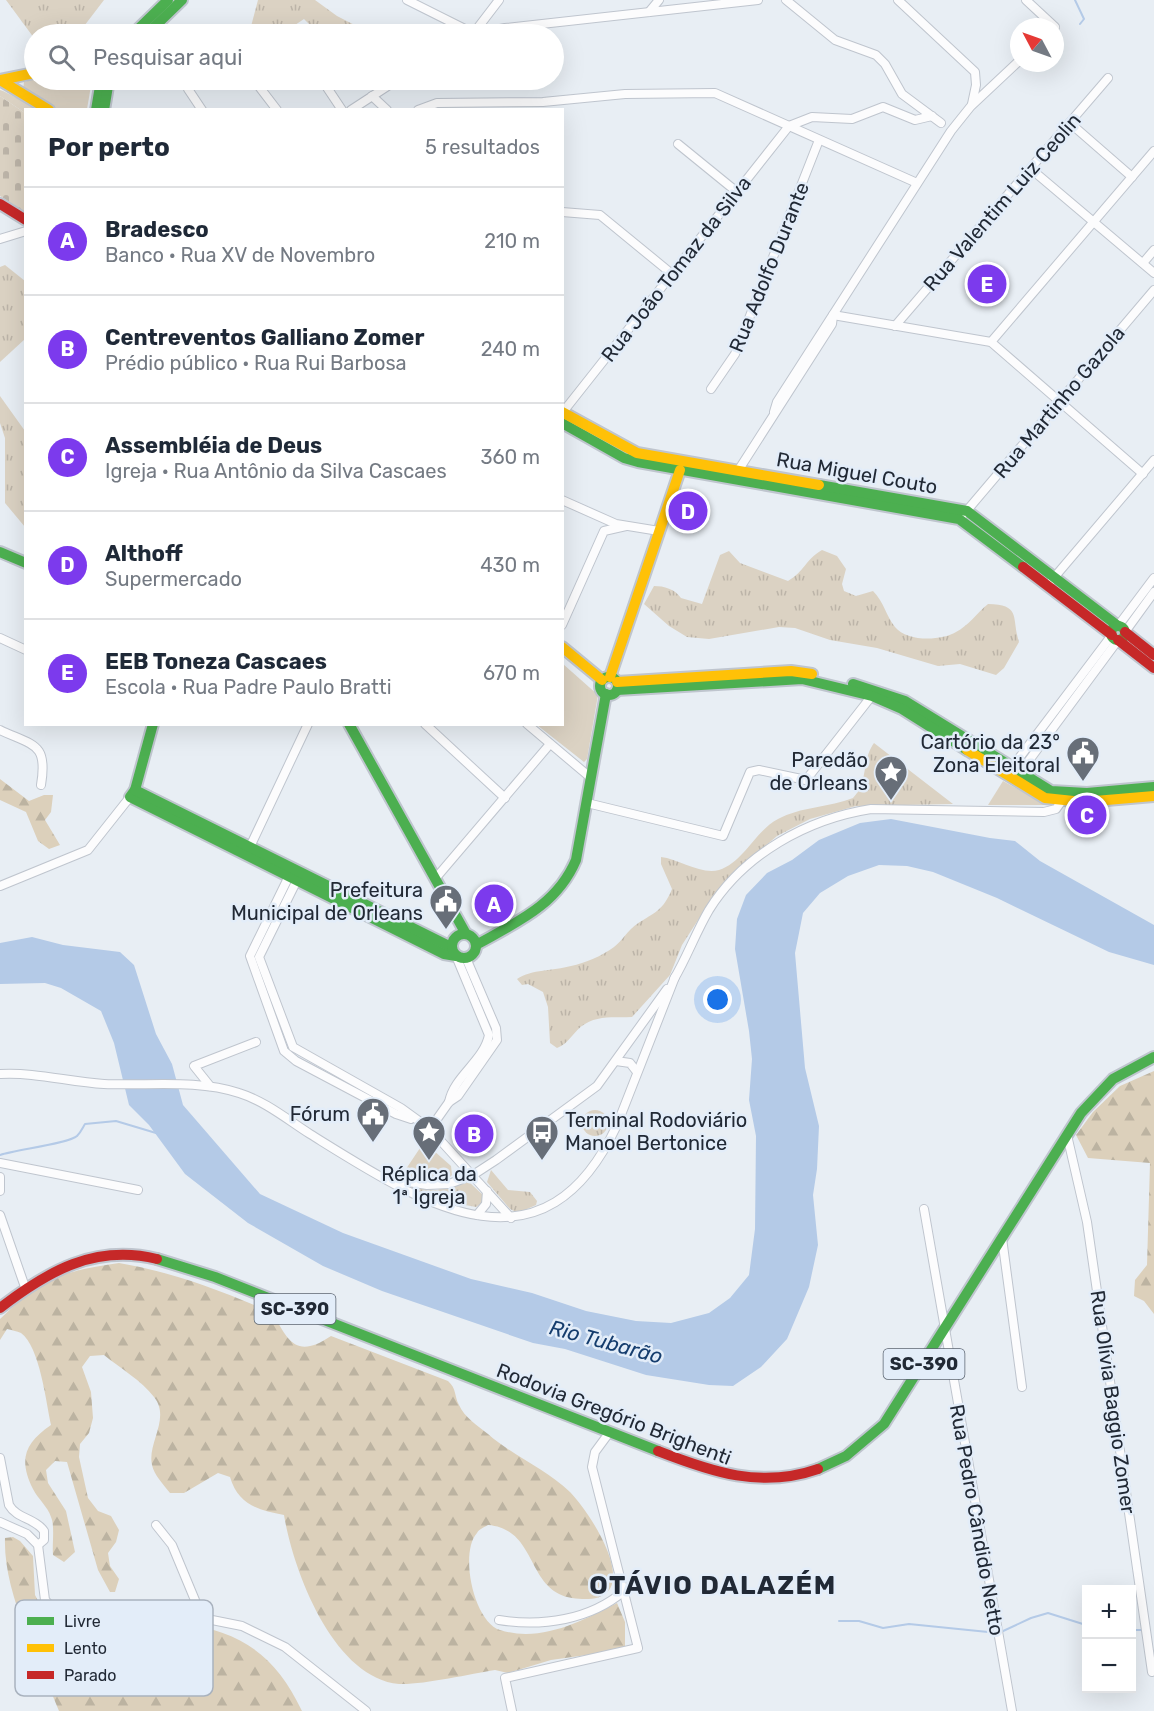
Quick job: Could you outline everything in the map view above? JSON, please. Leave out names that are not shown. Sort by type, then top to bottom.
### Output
[{"type":"main road","points":[[153,24],[168,0]]},
{"type":"main road","points":[[147,24],[182,0]]},
{"type":"main road","points":[[0,80],[23,75]]},
{"type":"main road","points":[[19,92],[18,83],[23,75]]},
{"type":"main road","points":[[0,80],[46,108]]},
{"type":"main road","points":[[96,108],[99,90]]},
{"type":"main road","points":[[104,108],[107,90]]},
{"type":"main road","points":[[0,204],[24,219]]},
{"type":"main road","name":"Rua Miguel Couto","points":[[564,413],[621,451]]},
{"type":"main road","name":"Rua Miguel Couto","points":[[564,424],[621,451],[637,453],[681,466],[963,515],[1152,660]]},
{"type":"main road","points":[[476,945],[548,904],[557,896],[576,860],[609,685],[681,466]]},
{"type":"main road","points":[[0,552],[24,562]]},
{"type":"main road","points":[[564,649],[609,685]]},
{"type":"main road","points":[[564,657],[609,685],[741,678],[797,678],[874,693],[1013,774],[1039,796],[1136,794],[1154,796]]},
{"type":"main road","points":[[152,726],[132,794],[458,954],[474,952],[476,945],[473,938],[466,934],[350,726]]},
{"type":"main road","points":[[1136,794],[1154,787]]},
{"type":"main road","points":[[458,954],[456,936],[466,934]]},
{"type":"main road","name":"Rodovia Gregório Brighenti","points":[[0,1308],[25,1287],[60,1265],[89,1256],[115,1253],[151,1256],[215,1277],[609,1433],[732,1478],[771,1481],[804,1476],[836,1464],[873,1436],[901,1402],[1067,1134],[1090,1102],[1124,1071],[1154,1057]]},
{"type":"street","points":[[407,0],[454,24]]},
{"type":"street","points":[[481,24],[499,0]]},
{"type":"street","points":[[649,12],[659,0]]},
{"type":"street","points":[[554,24],[758,0]]},
{"type":"street","points":[[786,0],[835,40],[880,59],[902,94],[942,123]]},
{"type":"street","points":[[898,0],[975,72],[976,85],[971,106]]},
{"type":"street","points":[[1026,0],[1045,18]]},
{"type":"street","points":[[735,475],[774,412],[777,402],[917,183],[971,106],[1010,69]]},
{"type":"street","name":"Rua Valentim Luiz Ceolin","points":[[895,326],[1108,78]]},
{"type":"street","points":[[189,90],[201,108]]},
{"type":"street","points":[[262,90],[275,108]]},
{"type":"street","points":[[329,90],[341,108]]},
{"type":"street","points":[[354,108],[381,90]]},
{"type":"street","points":[[423,108],[437,103],[543,102],[625,94],[706,93],[724,96],[917,183]]},
{"type":"street","points":[[372,96],[385,108]]},
{"type":"street","points":[[789,126],[812,117],[852,119],[883,107],[915,120],[932,116]]},
{"type":"street","points":[[1070,123],[1132,177]]},
{"type":"street","name":"Rua João Tomaz da Silva","points":[[564,411],[789,126]]},
{"type":"street","name":"Rua Adolfo Durante","points":[[711,389],[735,354],[819,140]]},
{"type":"street","points":[[678,144],[737,192]]},
{"type":"street","points":[[991,342],[1154,151]]},
{"type":"street","points":[[1031,169],[1154,273]]},
{"type":"street","points":[[564,212],[597,213],[672,274]]},
{"type":"street","points":[[0,239],[24,232]]},
{"type":"street","points":[[1143,263],[1154,250]]},
{"type":"street","name":"Rua Martinho Gazola","points":[[963,515],[1154,290]]},
{"type":"street","points":[[833,315],[991,342],[1143,474]]},
{"type":"street","points":[[1051,582],[1154,460]]},
{"type":"street","points":[[564,501],[626,526],[659,531]]},
{"type":"street","points":[[564,621],[604,531],[626,526]]},
{"type":"street","points":[[1013,774],[1118,633],[1154,578]]},
{"type":"street","points":[[1118,633],[1154,592]]},
{"type":"street","points":[[0,638],[24,649]]},
{"type":"street","points":[[806,780],[874,693]]},
{"type":"street","points":[[248,851],[307,726]]},
{"type":"street","points":[[427,726],[505,798]]},
{"type":"street","points":[[529,726],[591,778]]},
{"type":"street","points":[[0,730],[36,747],[42,753],[44,767],[41,785]]},
{"type":"street","points":[[435,879],[550,744]]},
{"type":"street","points":[[587,803],[723,836],[750,772],[759,770],[831,785]]},
{"type":"street","points":[[0,886],[88,850],[132,794]]},
{"type":"street","points":[[0,1076],[43,1074],[104,1084],[210,1086],[253,1099],[386,1178],[435,1204],[477,1215],[511,1218],[531,1214],[559,1199],[595,1162],[612,1135],[675,977],[708,913],[726,888],[763,854],[814,823],[849,812],[871,808],[1044,812],[1056,808],[1062,797]]},
{"type":"street","points":[[295,874],[266,933],[250,957],[272,1004],[282,1032],[286,1054],[298,1057],[379,1100],[396,1114],[414,1119],[430,1129],[511,1218]]},
{"type":"street","points":[[430,1129],[449,1102],[458,1096],[493,1039],[496,1028],[458,954]]},
{"type":"street","points":[[386,1178],[416,1184],[440,1185],[473,1175],[592,1090],[616,1061],[675,977]]},
{"type":"street","points":[[210,1086],[194,1066],[256,1042]]},
{"type":"street","points":[[616,1061],[630,1063],[637,1072]]},
{"type":"street","name":"Rua Olívia Baggio Zomer","points":[[1067,1134],[1087,1222],[1152,1672]]},
{"type":"street","points":[[0,1163],[138,1191]]},
{"type":"street","points":[[0,1177],[0,1191]]},
{"type":"street","points":[[477,1215],[486,1204],[487,1191]]},
{"type":"street","name":"Rua Pedro Cândido Netto","points":[[924,1209],[947,1328],[951,1375],[1012,1711]]},
{"type":"street","points":[[0,1215],[25,1287]]},
{"type":"street","points":[[1002,1238],[1022,1387]]},
{"type":"street","points":[[512,1711],[505,1678],[638,1648],[592,1467],[595,1452],[609,1433]]},
{"type":"street","points":[[0,1458],[9,1505],[13,1511],[34,1522],[44,1532],[44,1540],[38,1545]]},
{"type":"street","points":[[0,1522],[27,1534],[38,1545],[45,1600]]},
{"type":"street","points":[[156,1525],[172,1545],[195,1600]]},
{"type":"street","points":[[499,1620],[521,1622],[567,1619],[609,1602],[624,1591]]},
{"type":"street","points":[[213,1619],[242,1626],[272,1639],[366,1711]]},
{"type":"green space","points":[[6,0],[104,0],[86,24],[24,24]]},
{"type":"green space","points":[[258,0],[315,0],[353,24],[309,24],[304,19],[296,24],[252,24]]},
{"type":"green space","points":[[24,82],[24,90],[90,90],[87,108],[55,108],[23,91]]},
{"type":"green space","points":[[0,90],[37,108],[24,108],[24,112],[0,96]]},
{"type":"green space","points":[[0,96],[24,112],[24,211],[0,196]]},
{"type":"green space","points":[[5,265],[24,280],[24,340],[0,362],[0,267]]},
{"type":"green space","points":[[0,396],[24,430],[24,526],[5,503],[5,438],[0,423]]},
{"type":"green space","points":[[822,550],[837,556],[846,569],[842,584],[844,591],[856,596],[873,591],[900,632],[916,638],[950,635],[965,626],[988,604],[999,605],[1011,610],[1019,642],[1004,668],[996,675],[960,664],[938,666],[877,648],[830,640],[795,628],[779,627],[709,639],[687,637],[669,626],[644,604],[654,586],[669,589],[681,598],[702,604],[720,555],[729,551],[740,563],[788,581]]},
{"type":"green space","points":[[564,665],[598,695],[587,759],[584,762],[538,726],[564,726]]},
{"type":"green space","points":[[874,743],[953,804],[856,806],[810,819],[777,836],[758,852],[709,903],[682,945],[670,975],[632,1017],[596,1019],[581,1027],[561,1046],[557,1048],[550,1043],[548,1007],[543,992],[528,984],[522,985],[517,979],[536,972],[576,965],[599,956],[614,947],[634,926],[658,910],[672,889],[661,864],[661,857],[697,869],[719,870],[743,854],[770,824],[778,819],[796,812],[853,798],[861,785],[867,757]]},
{"type":"green space","points":[[0,779],[29,801],[44,795],[53,795],[51,812],[45,820],[60,845],[49,849],[38,841],[26,812],[0,800]]},
{"type":"green space","points":[[1003,781],[1047,805],[988,805]]},
{"type":"green space","points":[[1154,1071],[1154,1314],[1144,1301],[1134,1296],[1135,1280],[1147,1265],[1150,1163],[1088,1158],[1076,1135],[1093,1112],[1120,1086]]},
{"type":"green space","points":[[595,1110],[604,1114],[608,1123],[604,1132],[595,1136],[586,1132],[582,1123],[586,1114]]},
{"type":"green space","points":[[424,1142],[451,1166],[452,1175],[448,1179],[423,1181],[402,1175]]},
{"type":"green space","points":[[491,1170],[508,1190],[530,1192],[537,1201],[536,1205],[518,1213],[510,1209],[487,1182]]},
{"type":"green space","points":[[468,1181],[484,1196],[483,1202],[476,1207],[438,1200],[405,1186],[437,1190]]},
{"type":"green space","points":[[119,1263],[197,1283],[273,1313],[284,1332],[295,1344],[310,1346],[331,1336],[448,1381],[453,1387],[461,1409],[472,1421],[508,1449],[551,1476],[581,1505],[603,1540],[610,1559],[613,1577],[609,1590],[596,1598],[572,1598],[557,1593],[546,1584],[516,1537],[504,1529],[488,1525],[477,1533],[469,1555],[472,1586],[483,1614],[500,1630],[531,1634],[575,1623],[617,1603],[625,1622],[625,1646],[615,1651],[551,1660],[508,1673],[495,1670],[409,1684],[399,1684],[375,1677],[354,1663],[320,1618],[296,1564],[284,1515],[265,1511],[243,1500],[230,1477],[218,1473],[184,1493],[170,1493],[153,1469],[151,1457],[160,1422],[159,1405],[154,1397],[131,1375],[104,1355],[90,1356],[82,1367],[91,1392],[93,1418],[89,1433],[80,1444],[79,1457],[88,1498],[98,1511],[111,1516],[119,1530],[116,1542],[108,1553],[110,1566],[119,1579],[115,1592],[110,1592],[98,1570],[67,1462],[55,1461],[46,1470],[48,1483],[66,1511],[75,1552],[64,1562],[53,1555],[52,1521],[48,1510],[28,1478],[25,1460],[35,1438],[51,1425],[38,1362],[28,1340],[21,1333],[7,1329],[0,1340],[0,1319],[41,1284],[62,1275]]},
{"type":"green space","points":[[13,1537],[20,1541],[33,1556],[35,1595],[38,1600],[15,1600],[6,1559],[5,1538]]},
{"type":"green space","points":[[213,1630],[238,1640],[268,1660],[292,1691],[302,1711],[59,1711],[53,1696],[213,1696]]},
{"type":"water","name":"Rio Tubarão","points":[[891,819],[1015,841],[1040,861],[1154,925],[1154,965],[1109,952],[997,898],[933,872],[907,866],[879,865],[848,876],[820,893],[803,913],[795,953],[805,1068],[819,1126],[813,1195],[818,1245],[809,1287],[787,1339],[761,1367],[733,1386],[709,1385],[646,1375],[565,1349],[533,1343],[382,1291],[323,1266],[248,1223],[185,1174],[149,1125],[129,1105],[114,1043],[101,1011],[61,988],[45,983],[0,984],[0,943],[32,937],[63,945],[120,952],[134,965],[156,1034],[172,1064],[183,1105],[260,1194],[343,1233],[471,1279],[532,1293],[586,1311],[636,1321],[671,1323],[709,1313],[730,1298],[749,1275],[755,1229],[756,1136],[749,1100],[752,1059],[749,1031],[735,949],[737,919],[746,895],[767,873],[792,860],[819,840],[860,823]]},
{"type":"waterway","points":[[1075,0],[1084,19],[1080,24]]},
{"type":"waterway","points":[[0,1155],[72,1139],[77,1136],[85,1124],[116,1121],[156,1133]]},
{"type":"waterway","points":[[1001,1632],[1048,1613],[1082,1624]]},
{"type":"waterway","points":[[839,1621],[859,1621],[883,1628],[909,1624],[988,1632]]},
{"type":"waterway","points":[[1136,1630],[1141,1630]]},
{"type":"traffic: fast","points":[[143,24],[168,0]]},
{"type":"traffic: fast","points":[[157,24],[182,0]]},
{"type":"traffic: fast","points":[[96,108],[99,90]]},
{"type":"traffic: fast","points":[[104,108],[107,90]]},
{"type":"traffic: fast","points":[[564,424],[624,458],[638,462],[959,519],[1023,567]]},
{"type":"traffic: fast","points":[[819,485],[967,511],[1118,626]]},
{"type":"traffic: fast","points":[[0,552],[24,562]]},
{"type":"traffic: fast","points":[[1118,626],[1123,628],[1125,633],[1123,638],[1118,640],[1113,638],[1111,633],[1113,628],[1118,626]]},
{"type":"traffic: fast","points":[[609,677],[615,680],[618,686],[615,692],[609,695],[603,692],[600,686],[603,680],[609,677]]},
{"type":"traffic: fast","points":[[617,690],[802,679],[872,696],[902,709],[967,750]]},
{"type":"traffic: fast","points":[[853,684],[905,701],[1051,791],[1087,793],[1154,787]]},
{"type":"traffic: fast","points":[[476,945],[534,911],[547,901],[568,876],[576,860],[606,694]]},
{"type":"traffic: fast","points":[[152,726],[135,790],[130,797],[444,954],[456,956]]},
{"type":"traffic: fast","points":[[350,726],[466,934]]},
{"type":"traffic: fast","points":[[135,790],[451,947]]},
{"type":"traffic: fast","points":[[464,934],[473,937],[476,946],[473,955],[464,958],[455,955],[452,946],[455,937],[464,934]]},
{"type":"traffic: fast","points":[[818,1469],[846,1456],[884,1424],[1081,1113],[1113,1079],[1154,1057]]},
{"type":"traffic: fast","points":[[157,1259],[215,1277],[658,1451]]},
{"type":"traffic: slow","points":[[0,80],[24,75]]},
{"type":"traffic: slow","points":[[0,80],[46,108]]},
{"type":"traffic: slow","points":[[564,413],[637,453],[819,485]]},
{"type":"traffic: slow","points":[[610,677],[680,470]]},
{"type":"traffic: slow","points":[[564,649],[602,680]]},
{"type":"traffic: slow","points":[[617,682],[791,671],[812,674]]},
{"type":"traffic: slow","points":[[967,750],[1045,798],[1083,802],[1154,796]]},
{"type":"traffic: jam","points":[[0,204],[24,219]]},
{"type":"traffic: jam","points":[[1023,567],[1112,635]]},
{"type":"traffic: jam","points":[[1125,632],[1154,655]]},
{"type":"traffic: jam","points":[[1118,640],[1154,668]]},
{"type":"traffic: jam","points":[[0,1308],[54,1272],[73,1264],[113,1255],[134,1255],[157,1259]]},
{"type":"traffic: jam","points":[[658,1451],[717,1471],[757,1478],[777,1478],[818,1469]]},
{"type":"place","name":"EEB Toneza Cascaes","points":[[987,284]]},
{"type":"place","name":"Althoff","points":[[688,511]]},
{"type":"place","name":"Cartório da 23° Zona Eleitoral","points":[[1083,782]]},
{"type":"place","name":"Paredão de Orleans","points":[[891,801]]},
{"type":"place","name":"Assembléia de Deus","points":[[1087,815]]},
{"type":"place","name":"Bradesco","points":[[494,904]]},
{"type":"place","name":"Prefeitura Municipal de Orleans","points":[[446,930]]},
{"type":"place","name":"Centreventos Galliano Zomer","points":[[474,1134]]},
{"type":"place","name":"Fórum","points":[[373,1143]]},
{"type":"place","name":"Réplica da 1ª Igreja","points":[[429,1161]]},
{"type":"place","name":"Terminal Rodoviário Manoel Bertonice","points":[[542,1161]]},
{"type":"district","name":"OTÁVIO DALAZÉM","points":[[713,1585]]}]
